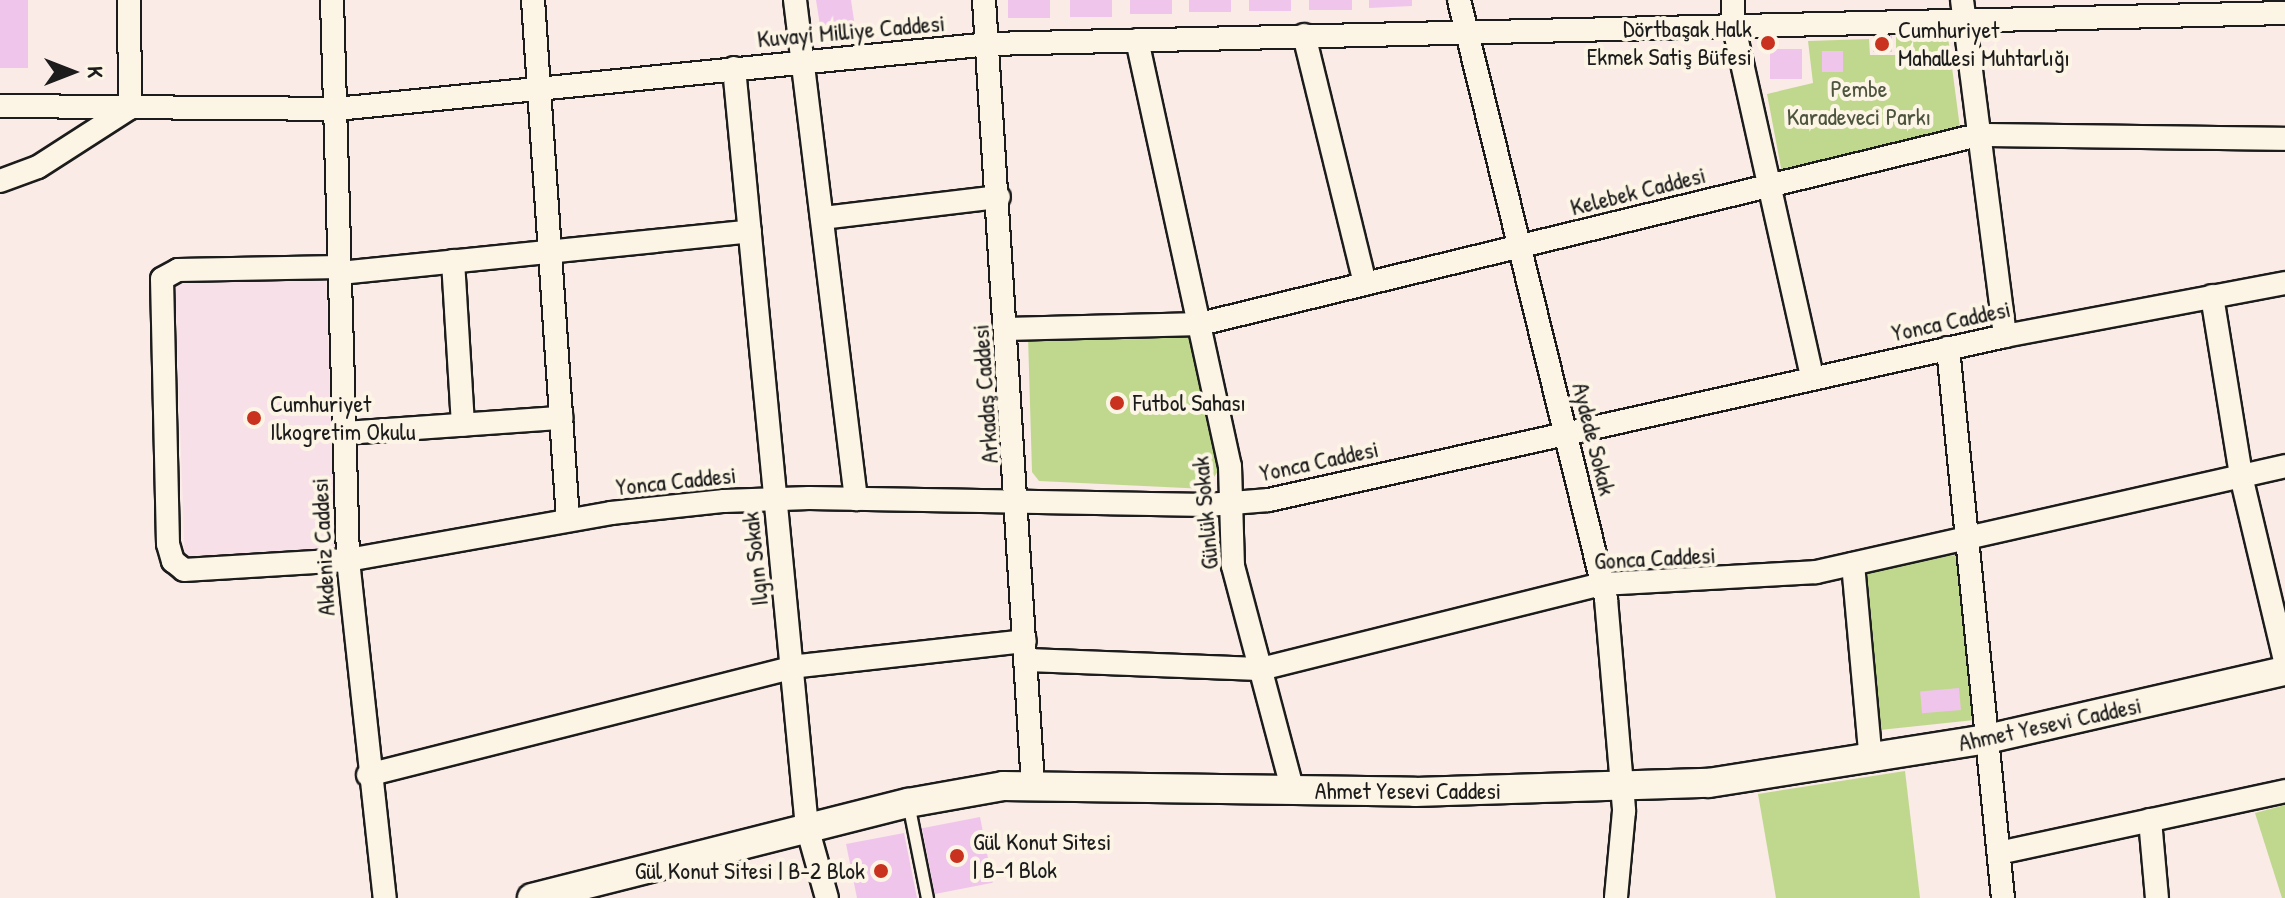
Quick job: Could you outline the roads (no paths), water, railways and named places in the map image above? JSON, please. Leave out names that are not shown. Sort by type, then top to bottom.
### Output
[{"type":"street","points":[[0,181],[48,161],[130,108],[129,0]]},
{"type":"street","name":"Akdeniz Caddesi","points":[[332,0],[348,560],[368,775],[385,898]]},
{"type":"street","points":[[795,0],[856,499]]},
{"type":"street","name":"Arkadaş Caddesi","points":[[984,0],[999,197],[1033,785]]},
{"type":"street","name":"Aydede Sokak","points":[[1459,0],[1603,584],[1623,787],[1616,898]]},
{"type":"street","points":[[1733,0],[1733,23],[1812,377]]},
{"type":"street","points":[[537,1],[539,88],[568,520]]},
{"type":"street","points":[[1962,9],[2005,336]]},
{"type":"street","name":"Kuvayi Milliye Caddesi","points":[[0,106],[336,109],[989,44],[1733,23],[1962,9],[2285,13]]},
{"type":"street","points":[[1304,35],[1365,284]]},
{"type":"street","name":"Günlük Sokak","points":[[1137,40],[1200,324],[1234,504],[1233,566],[1293,791]]},
{"type":"street","name":"Ilgın Sokak","points":[[734,68],[807,827],[827,898]]},
{"type":"street","name":"Kelebek Caddesi","points":[[1007,329],[1200,324],[1978,135],[2285,139]]},
{"type":"street","points":[[822,218],[999,197]]},
{"type":"street","points":[[340,270],[750,231]]},
{"type":"street","points":[[453,261],[463,425]]},
{"type":"street","name":"Yonca Caddesi","points":[[340,270],[172,271],[160,286],[173,561],[184,570],[348,560],[568,520],[775,499],[1234,504],[1308,492],[2005,336],[2285,283]]},
{"type":"street","points":[[2212,296],[2241,476],[2285,660]]},
{"type":"street","points":[[1948,348],[2003,898]]},
{"type":"street","points":[[345,433],[561,418]]},
{"type":"street","name":"Gonca Caddesi","points":[[368,775],[792,669],[865,656],[1025,651],[1261,669],[1603,584],[1778,578],[1853,564],[2285,466]]},
{"type":"street","points":[[1853,564],[1871,760]]},
{"type":"street","name":"Ahmet Yesevi Caddesi","points":[[532,898],[908,803],[1033,785],[1293,791],[1623,787],[1764,778],[1987,739],[2285,671]]},
{"type":"street","points":[[1999,853],[2285,791]]},
{"type":"street","points":[[2150,820],[2157,898]]},
{"type":"lane","points":[[908,803],[927,898]]},
{"type":"place","name":"Dörtbaşak Halk Ekmek Satiş Büfesi","points":[[1768,43]]},
{"type":"place","name":"Cumhuriyet Mahallesi Muhtarlığı","points":[[1882,44]]},
{"type":"place","name":"Futbol Sahası","points":[[1117,403]]},
{"type":"place","name":"Cumhuriyet Ilkogretim Okulu","points":[[254,418]]},
{"type":"place","name":"Gül Konut Sitesi | B-1 Blok","points":[[957,856]]},
{"type":"place","name":"Gül Konut Sitesi | B-2 Blok","points":[[881,871]]},
{"type":"park label","name":"Pembe Karadeveci Parkı","points":[[1859,103]]}]
